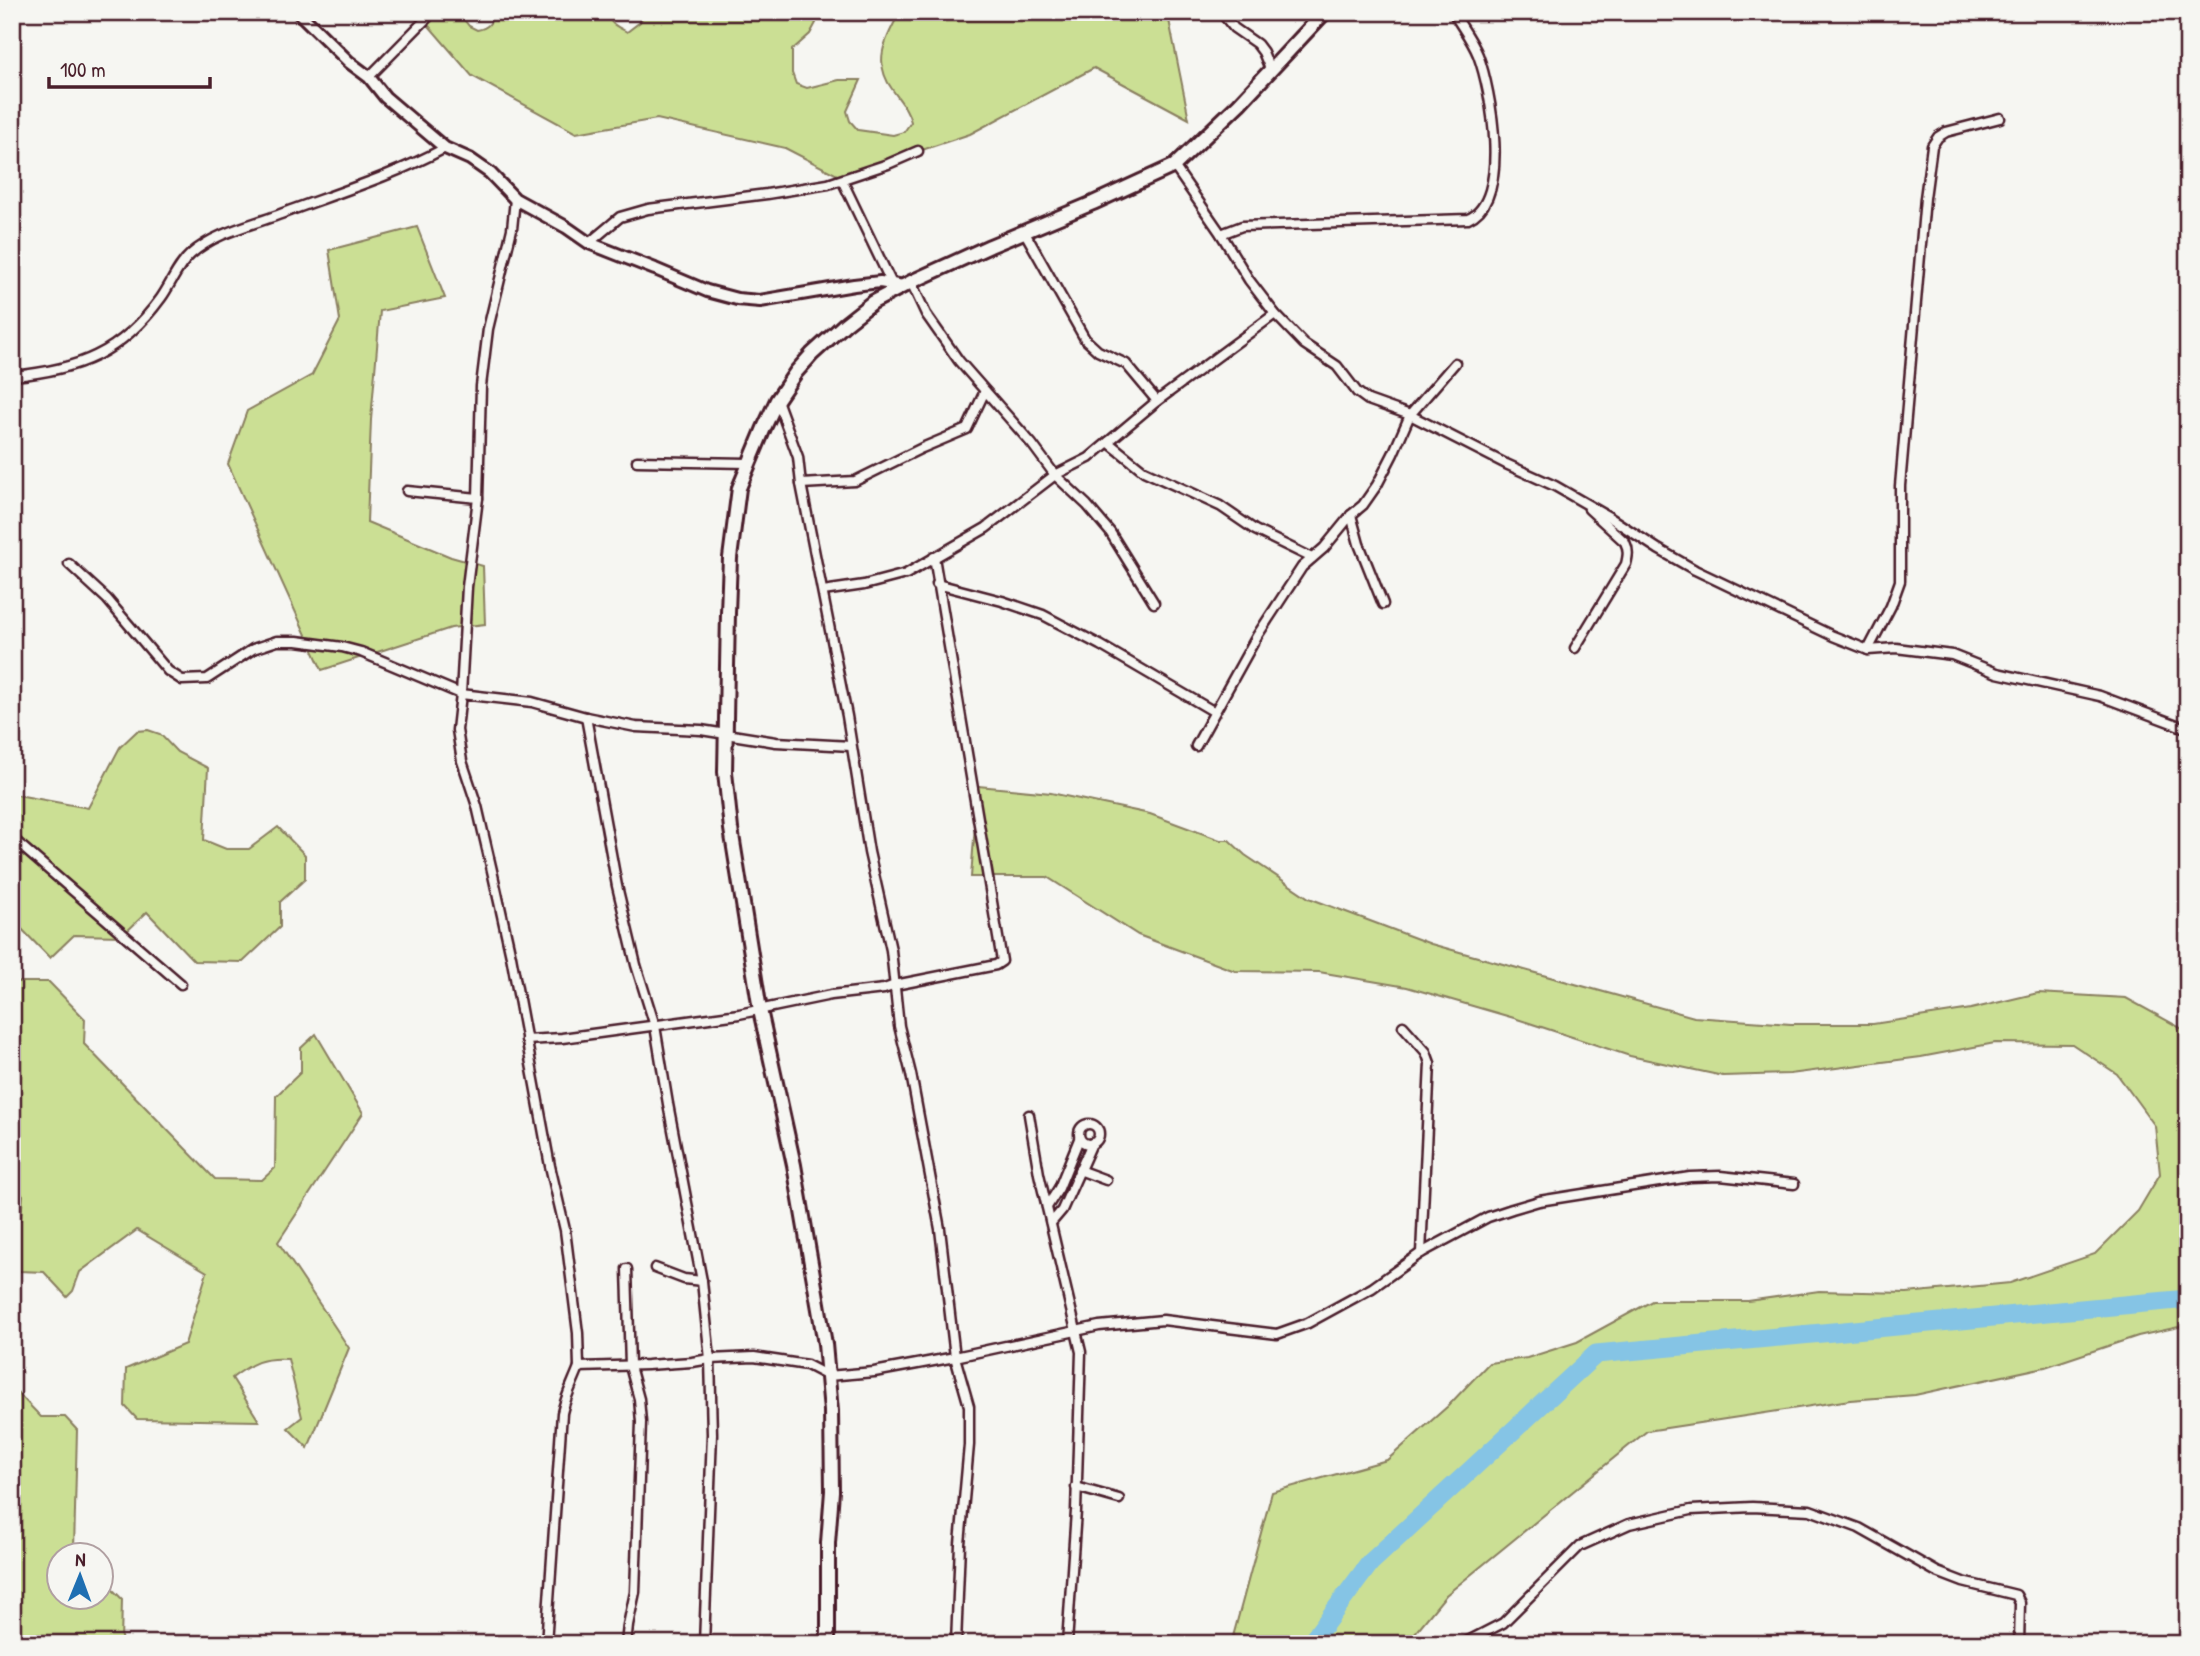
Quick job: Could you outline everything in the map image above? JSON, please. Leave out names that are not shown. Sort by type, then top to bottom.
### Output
[{"type":"main road","points":[[828,1644],[831,1411],[823,1324],[794,1165],[760,1010],[731,829],[725,772],[730,558],[739,488],[778,400],[796,372],[825,341],[873,302],[902,284],[1093,204],[1174,166],[1239,104],[1325,12]]},
{"type":"street","points":[[298,12],[349,62],[369,77],[385,97],[446,148],[470,159],[490,173],[515,199],[589,243],[707,291],[737,299],[760,301],[854,285],[880,282],[902,284]]},
{"type":"street","points":[[369,77],[433,12]]},
{"type":"street","points":[[1221,12],[1234,28],[1257,44],[1270,69]]},
{"type":"street","points":[[1221,234],[1242,226],[1468,219],[1476,215],[1489,192],[1495,167],[1491,110],[1478,56],[1453,12]]},
{"type":"street","points":[[1868,650],[1891,606],[1900,581],[1901,473],[1932,146],[1938,137],[1946,132],[2000,118]]},
{"type":"street","points":[[12,376],[30,375],[84,363],[102,355],[131,333],[148,315],[189,255],[214,238],[376,179],[446,148]]},
{"type":"street","points":[[589,243],[620,217],[649,209],[767,194],[842,180],[918,151]]},
{"type":"street","points":[[1174,166],[1249,280],[1275,314],[1304,344],[1337,366],[1357,392],[1368,400],[1410,415],[1576,498],[1695,570],[1833,636],[1868,650],[1896,649],[1952,655],[1997,673],[2100,696],[2188,729]]},
{"type":"street","points":[[842,180],[902,284],[959,361],[1032,444],[1055,475],[1087,505],[1110,532],[1154,603]]},
{"type":"street","points":[[515,199],[512,229],[488,329],[482,375],[478,498],[467,587],[457,730],[462,761],[477,806],[511,956],[550,1166],[565,1230],[579,1346],[579,1367],[574,1382],[566,1392],[562,1413],[546,1644]]},
{"type":"street","points":[[1024,231],[1086,339],[1098,351],[1126,364],[1157,401]]},
{"type":"street","points":[[823,591],[864,585],[905,574],[986,528],[1055,475],[1089,458],[1157,401],[1275,314]]},
{"type":"street","points":[[1196,746],[1213,711],[1281,598],[1302,567],[1324,548],[1351,515],[1363,505],[1394,454],[1410,415],[1455,363]]},
{"type":"street","points":[[801,484],[855,481],[967,429],[985,391]]},
{"type":"street","points":[[778,400],[798,457],[869,852],[891,950],[899,1026],[911,1073],[940,1229],[955,1357],[969,1406],[957,1644]]},
{"type":"street","points":[[1108,442],[1144,471],[1220,506],[1255,530],[1312,558]]},
{"type":"street","points":[[637,461],[748,463]]},
{"type":"street","points":[[407,491],[478,498]]},
{"type":"street","points":[[1575,648],[1626,564],[1628,556],[1625,542],[1576,498]]},
{"type":"street","points":[[1351,515],[1359,544],[1383,604]]},
{"type":"street","points":[[526,1040],[562,1038],[760,1010],[831,995],[884,989],[996,965],[1002,961],[934,557]]},
{"type":"street","points":[[69,564],[107,598],[168,671],[182,680],[207,679],[253,649],[277,641],[297,641],[361,652],[461,694],[532,702],[636,727],[667,727],[776,742],[851,746]]},
{"type":"street","points":[[937,584],[1043,615],[1213,711]]},
{"type":"street","points":[[586,717],[617,886],[636,965],[655,1026],[702,1281],[710,1359],[712,1434],[704,1644]]},
{"type":"street","points":[[12,838],[181,984]]},
{"type":"street","points":[[1404,1026],[1426,1052],[1430,1063],[1421,1253]]},
{"type":"street","points":[[1030,1115],[1039,1174],[1081,1352],[1067,1644]]},
{"type":"street","points":[[1048,1207],[1059,1188],[1079,1139],[1078,1131],[1083,1125],[1090,1123],[1096,1126],[1099,1132],[1097,1139],[1092,1143],[1062,1210],[1051,1223]]},
{"type":"street","points":[[1079,1139],[1092,1143]]},
{"type":"street","points":[[1079,1170],[1106,1180]]},
{"type":"street","points":[[579,1367],[754,1357],[807,1365],[828,1376],[874,1372],[1100,1326],[1163,1320],[1277,1334],[1308,1323],[1372,1288],[1421,1253],[1488,1217],[1539,1201],[1690,1177],[1720,1176],[1794,1184]]},
{"type":"street","points":[[656,1268],[684,1279],[702,1281]]},
{"type":"street","points":[[626,1644],[635,1592],[641,1422],[639,1399],[630,1366],[627,1269]]},
{"type":"street","points":[[1076,1487],[1119,1499]]},
{"type":"street","points":[[1462,1644],[1503,1623],[1580,1546],[1629,1524],[1654,1518],[1691,1510],[1752,1507],[1810,1510],[1859,1528],[1937,1572],[1963,1582],[2016,1595],[2020,1603],[2019,1644]]},
{"type":"green space","points":[[417,12],[458,12],[469,26],[477,30],[489,24],[495,12],[609,12],[612,22],[627,32],[640,22],[645,12],[684,12],[697,16],[714,12],[811,12],[816,23],[810,34],[792,50],[792,73],[796,84],[807,88],[839,80],[861,80],[847,111],[850,121],[858,130],[893,135],[904,132],[911,122],[906,109],[886,79],[882,59],[886,40],[900,12],[1202,12],[1169,20],[1189,119],[1094,68],[970,134],[841,177],[785,148],[657,119],[576,133],[472,76]]},
{"type":"green space","points":[[417,227],[445,298],[380,311],[371,420],[367,522],[451,557],[483,566],[485,624],[451,628],[322,670],[228,464],[247,411],[312,375],[340,320],[329,250]]},
{"type":"green space","points":[[148,730],[160,734],[177,752],[208,768],[204,840],[226,849],[249,849],[278,827],[305,855],[305,879],[280,902],[280,927],[243,962],[194,961],[147,912],[122,936],[74,935],[50,958],[14,921],[12,794],[88,808],[120,747],[137,731]]},
{"type":"green space","points":[[978,786],[1051,793],[1150,814],[1220,840],[1229,840],[1245,855],[1309,898],[1431,944],[1694,1017],[1791,1024],[1873,1024],[1971,1009],[2038,993],[2126,998],[2188,1032],[2188,1325],[2138,1336],[2045,1367],[1915,1395],[1850,1400],[1647,1431],[1446,1595],[1406,1644],[1231,1644],[1272,1492],[1387,1460],[1448,1406],[1489,1363],[1527,1358],[1577,1342],[1652,1301],[1748,1301],[1819,1291],[1907,1293],[2010,1283],[2095,1254],[2138,1211],[2160,1174],[2155,1126],[2117,1074],[2072,1044],[1995,1043],[1921,1057],[1790,1074],[1723,1076],[1630,1056],[1407,987],[1319,972],[1235,971],[1138,935],[1047,877],[971,877]]},
{"type":"green space","points":[[12,982],[49,982],[85,1019],[84,1044],[215,1179],[262,1180],[275,1168],[276,1096],[301,1072],[301,1048],[316,1034],[363,1113],[278,1242],[349,1348],[308,1448],[288,1428],[302,1417],[288,1359],[258,1362],[232,1378],[259,1421],[137,1419],[125,1406],[126,1369],[185,1344],[207,1272],[137,1230],[80,1272],[73,1291],[67,1297],[44,1272],[19,1271],[12,1264],[12,1227],[21,1219],[23,1195],[12,1190]]},
{"type":"green space","points":[[12,1392],[17,1392],[41,1417],[65,1417],[77,1430],[74,1540],[46,1540],[46,1610],[116,1610],[116,1593],[122,1599],[121,1644],[12,1644]]},
{"type":"waterway","points":[[1310,1644],[1370,1563],[1596,1354],[2188,1299]]}]
